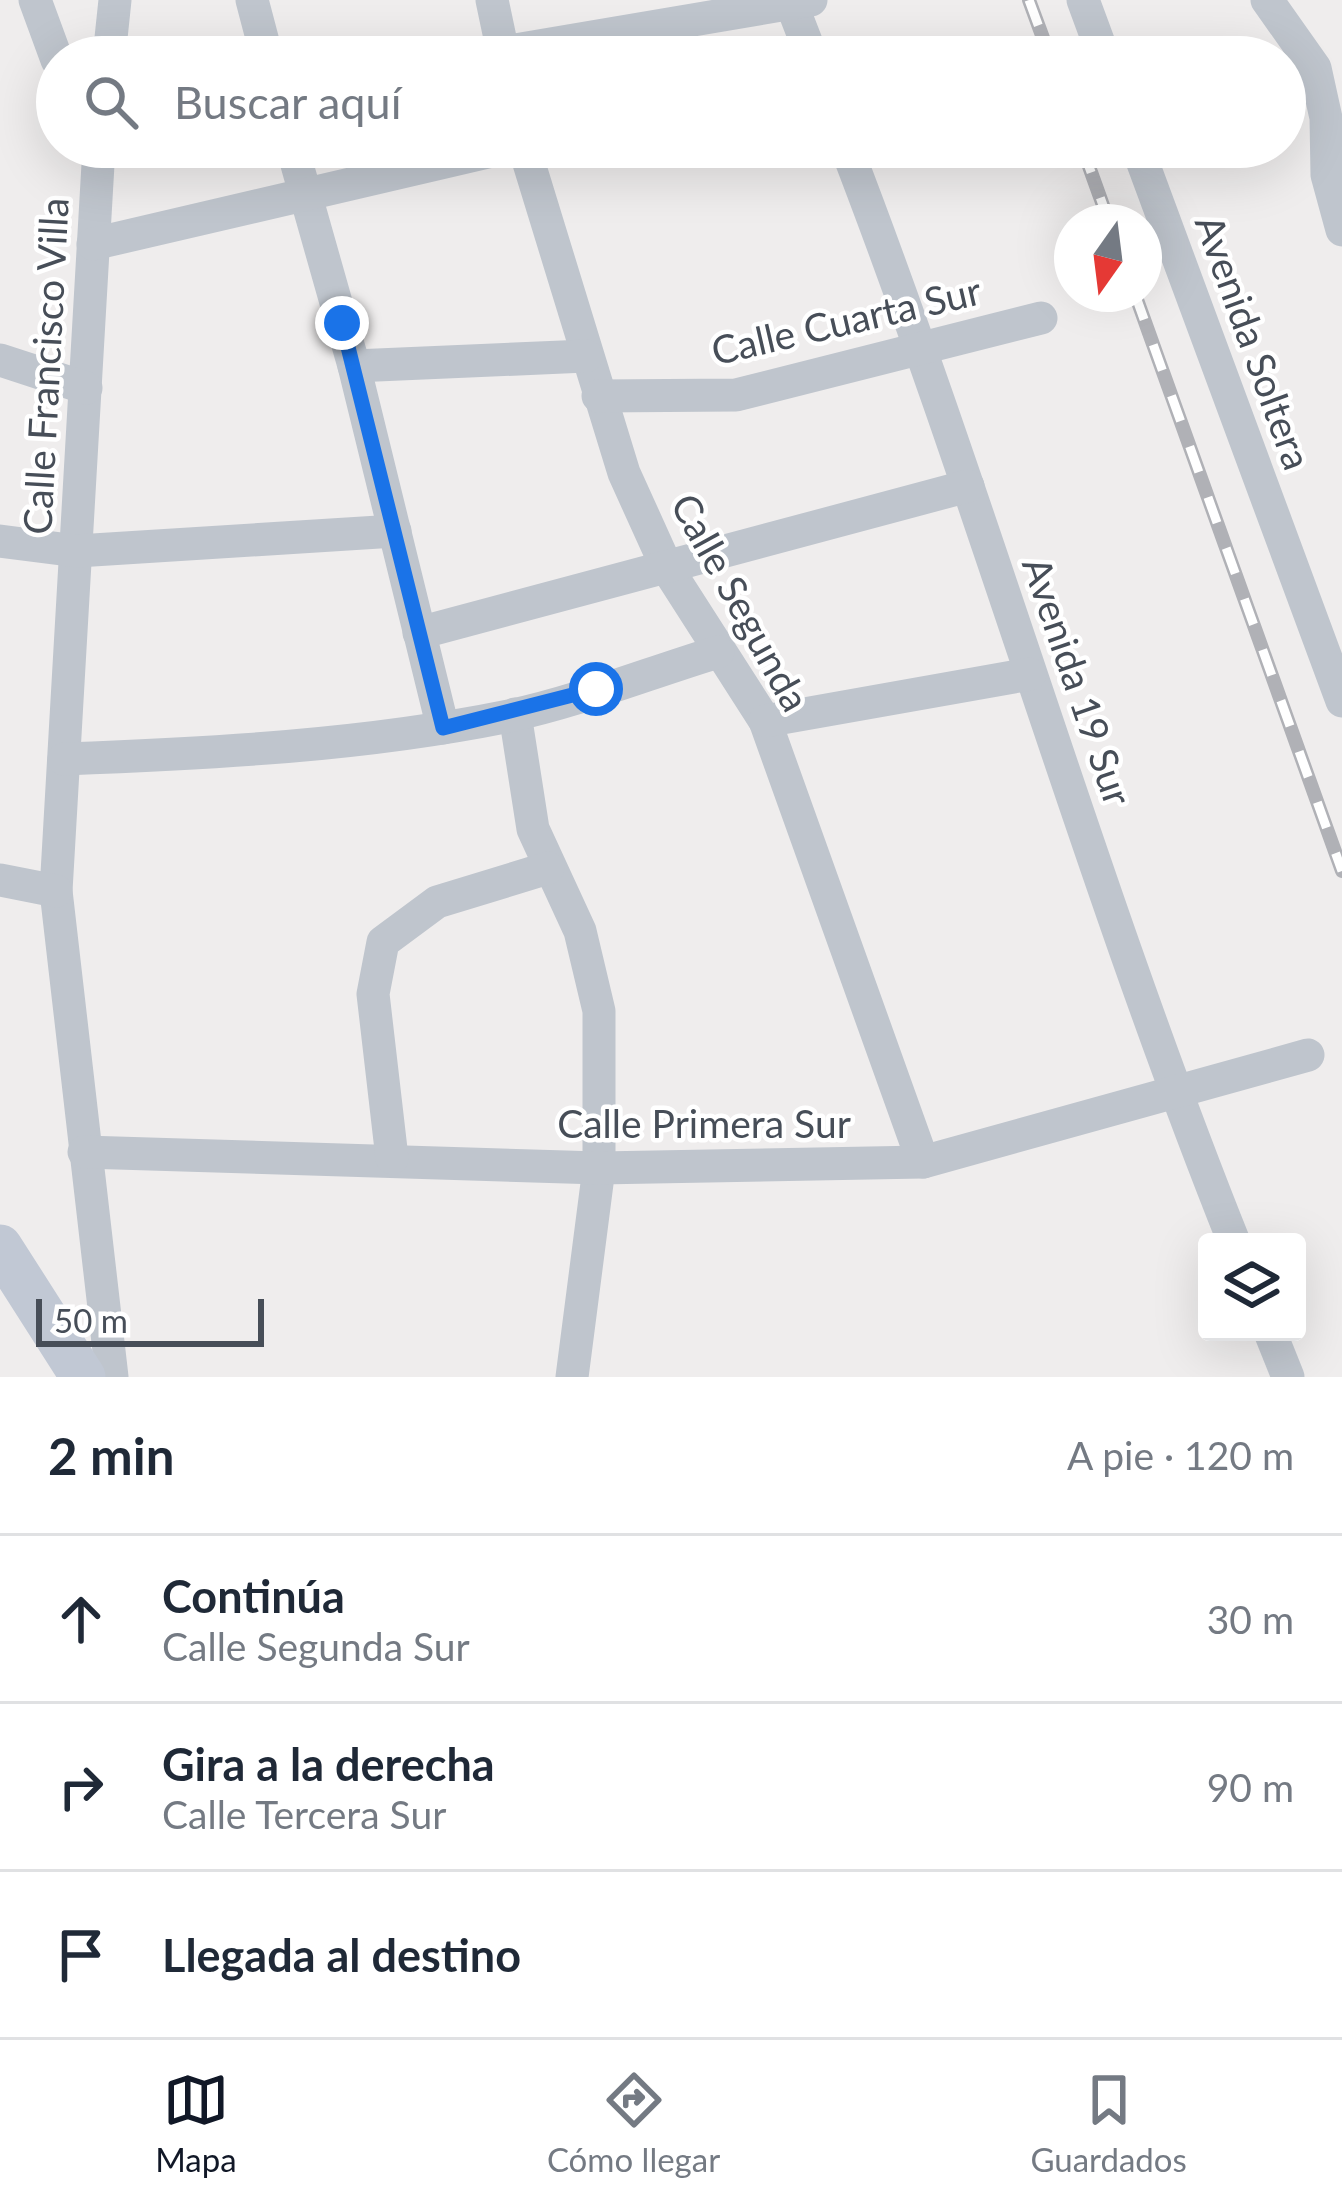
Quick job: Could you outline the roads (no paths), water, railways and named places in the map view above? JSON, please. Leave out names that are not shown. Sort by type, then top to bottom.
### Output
[{"type":"main road","points":[[0,1247],[82,1377]]},
{"type":"street","points":[[35,0],[48,36]]},
{"type":"street","points":[[111,36],[115,0]]},
{"type":"street","points":[[252,0],[261,36]]},
{"type":"street","points":[[492,0],[500,36]]},
{"type":"street","points":[[1083,0],[1096,36]]},
{"type":"street","points":[[1267,0],[1292,36]]},
{"type":"street","points":[[606,36],[798,2],[807,36]]},
{"type":"street","points":[[1306,55],[1315,68],[1326,118],[1327,175],[1342,230]]},
{"type":"street","name":"Calle Francisco Villa","points":[[95,168],[56,891],[112,1377]]},
{"type":"street","points":[[298,168],[354,366],[443,728]]},
{"type":"street","points":[[93,244],[419,168]]},
{"type":"street","name":"Calle Segunda","points":[[530,168],[598,396],[667,568],[764,721],[923,1162]]},
{"type":"street","name":"Avenida 19 Sur","points":[[854,168],[924,348],[1030,674],[1231,1233]]},
{"type":"street","name":"Avenida Soltera","points":[[1145,168],[1342,701]]},
{"type":"street","name":"Calle Cuarta Sur","points":[[598,396],[736,395],[1041,318]]},
{"type":"street","points":[[354,366],[586,356]]},
{"type":"street","points":[[0,360],[86,388]]},
{"type":"street","points":[[418,633],[968,487]]},
{"type":"street","points":[[0,541],[77,551],[395,531]]},
{"type":"street","points":[[64,759],[296,749],[443,728],[515,714],[718,652]]},
{"type":"street","points":[[764,721],[1030,674]]},
{"type":"street","points":[[515,714],[533,829],[580,931],[598,1011],[599,1168],[572,1377]]},
{"type":"street","points":[[392,1158],[374,994],[383,942],[437,902],[548,868]]},
{"type":"street","points":[[0,880],[56,891]]},
{"type":"street","name":"Calle Primera Sur","points":[[84,1152],[599,1168],[923,1162],[1308,1055]]},
{"type":"street","points":[[1274,1341],[1288,1377]]},
{"type":"railway","points":[[1029,0],[1042,36]]},
{"type":"railway","points":[[1090,168],[1103,204]]},
{"type":"railway","points":[[1141,312],[1342,871]]}]
